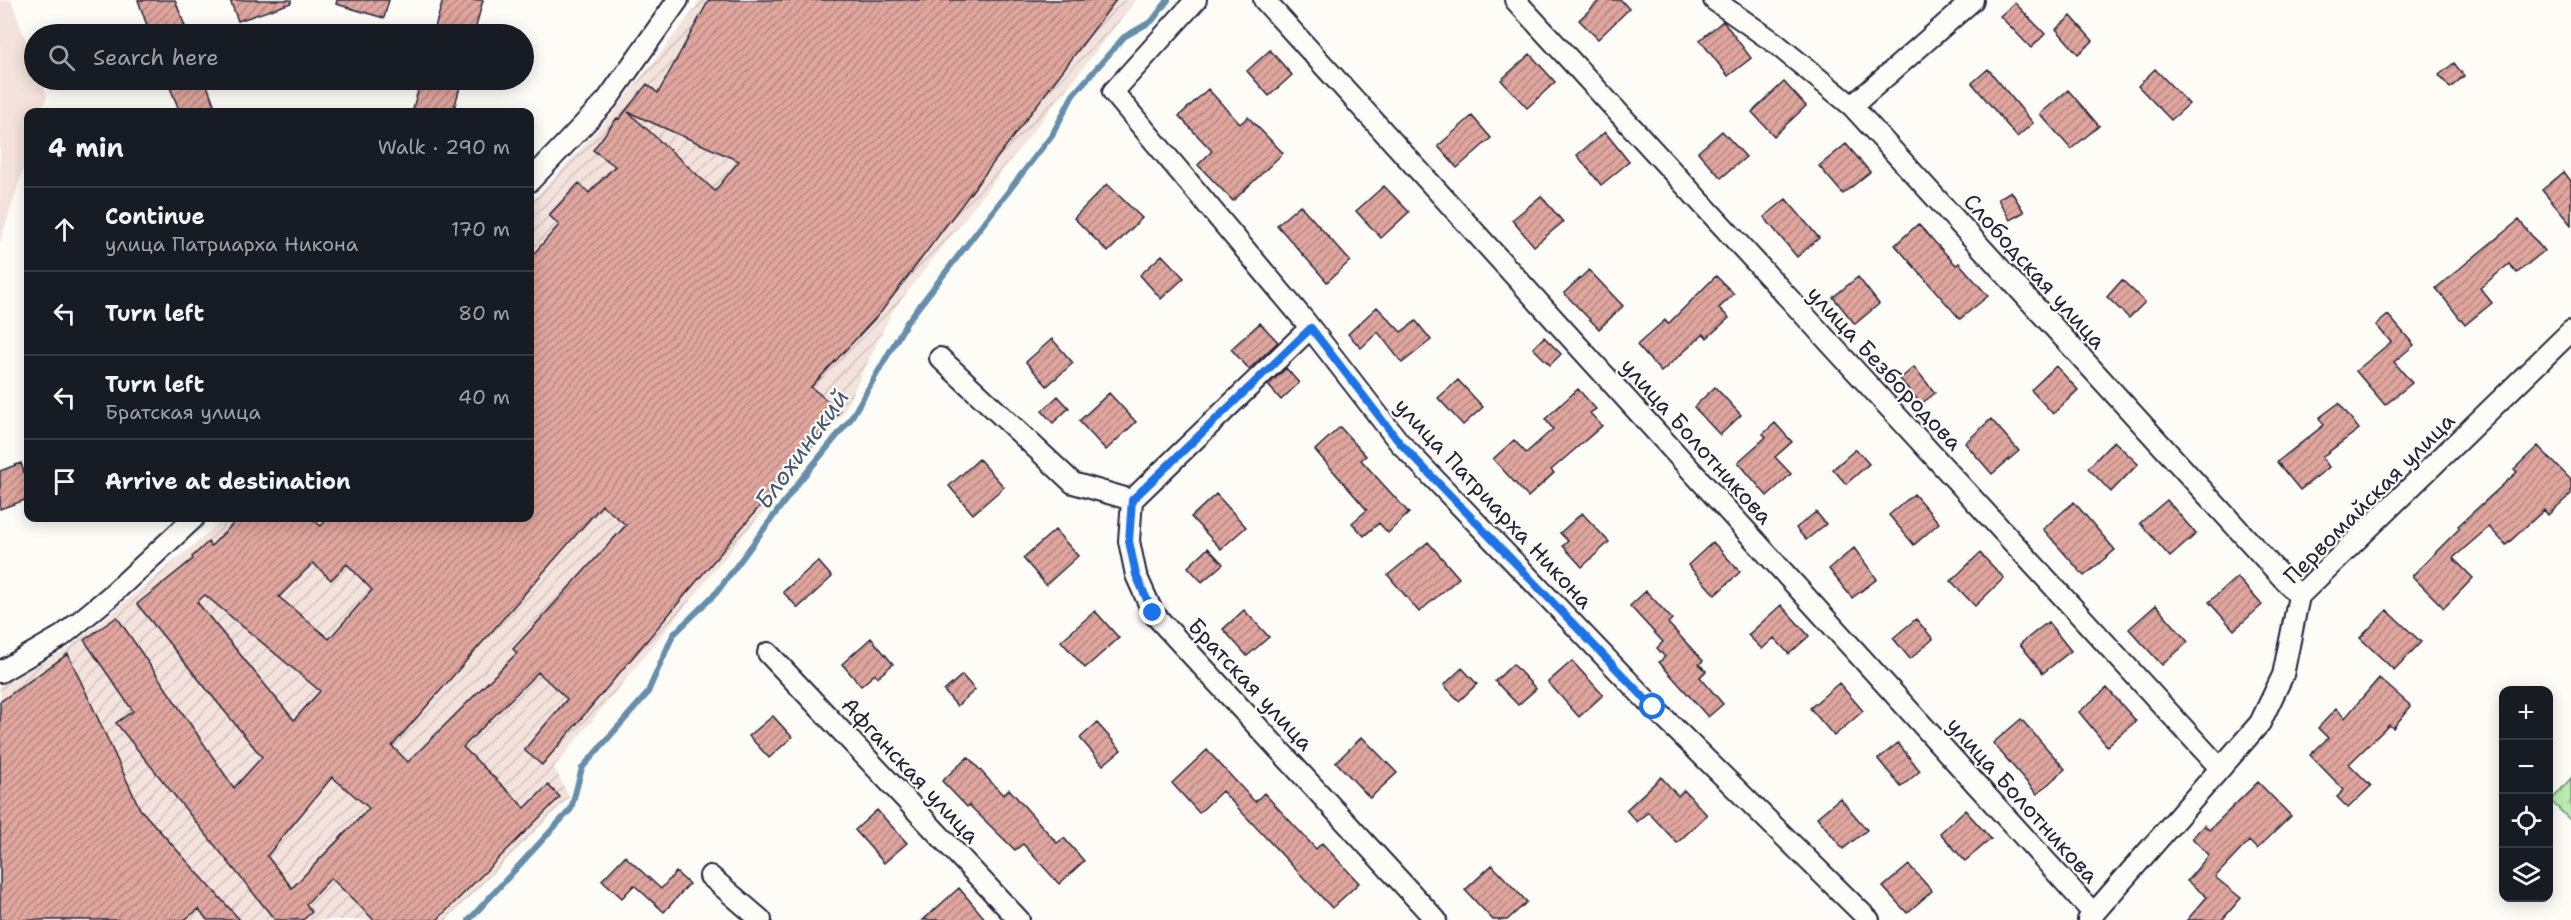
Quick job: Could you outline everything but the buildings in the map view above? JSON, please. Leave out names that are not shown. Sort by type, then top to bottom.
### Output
[{"type":"street","points":[[534,177],[607,100],[678,0]]},
{"type":"street","name":"улица Патриарха Никона","points":[[1196,0],[1113,92],[1311,328],[1399,442],[1653,707],[1869,920]]},
{"type":"street","name":"улица Болотникова","points":[[1263,0],[2091,917]]},
{"type":"street","name":"улица Безбородова","points":[[1515,0],[2220,768]]},
{"type":"street","name":"Слободская улица","points":[[1714,0],[1775,44],[1852,106],[2299,596]]},
{"type":"street","points":[[1852,106],[1973,0]]},
{"type":"street","points":[[940,358],[1073,483],[1132,500],[1311,328]]},
{"type":"street","name":"Первомайская улица","points":[[2091,917],[2260,723],[2283,675],[2299,596],[2571,331]]},
{"type":"street","name":"Братская улица","points":[[1132,500],[1129,541],[1136,575],[1153,613],[1436,920]]},
{"type":"street","points":[[0,672],[62,636],[108,598],[190,522]]},
{"type":"street","name":"Афганская улица","points":[[768,652],[1019,920]]},
{"type":"street","points":[[710,876],[761,920]]},
{"type":"shaded area","points":[[0,0],[11,0],[24,36],[24,90],[45,90],[47,96],[43,108],[24,108],[24,167],[0,243]]},
{"type":"shaded area","points":[[699,0],[1136,0],[893,310],[843,413],[554,767],[569,797],[446,920],[0,920],[0,686],[69,648],[219,522],[534,522],[534,200],[614,112],[694,10]]},
{"type":"green space","points":[[2571,778],[2571,821],[2553,803],[2553,799]]},
{"type":"waterway","name":"Блохинский","points":[[469,920],[571,809],[582,768],[647,694],[673,635],[717,592],[799,482],[850,420],[907,322],[1052,135],[1073,95],[1124,37],[1152,21],[1168,0]]},
{"type":"route","points":[[1153,613],[1136,575],[1129,541],[1132,500],[1311,328],[1399,442],[1653,707]]}]
